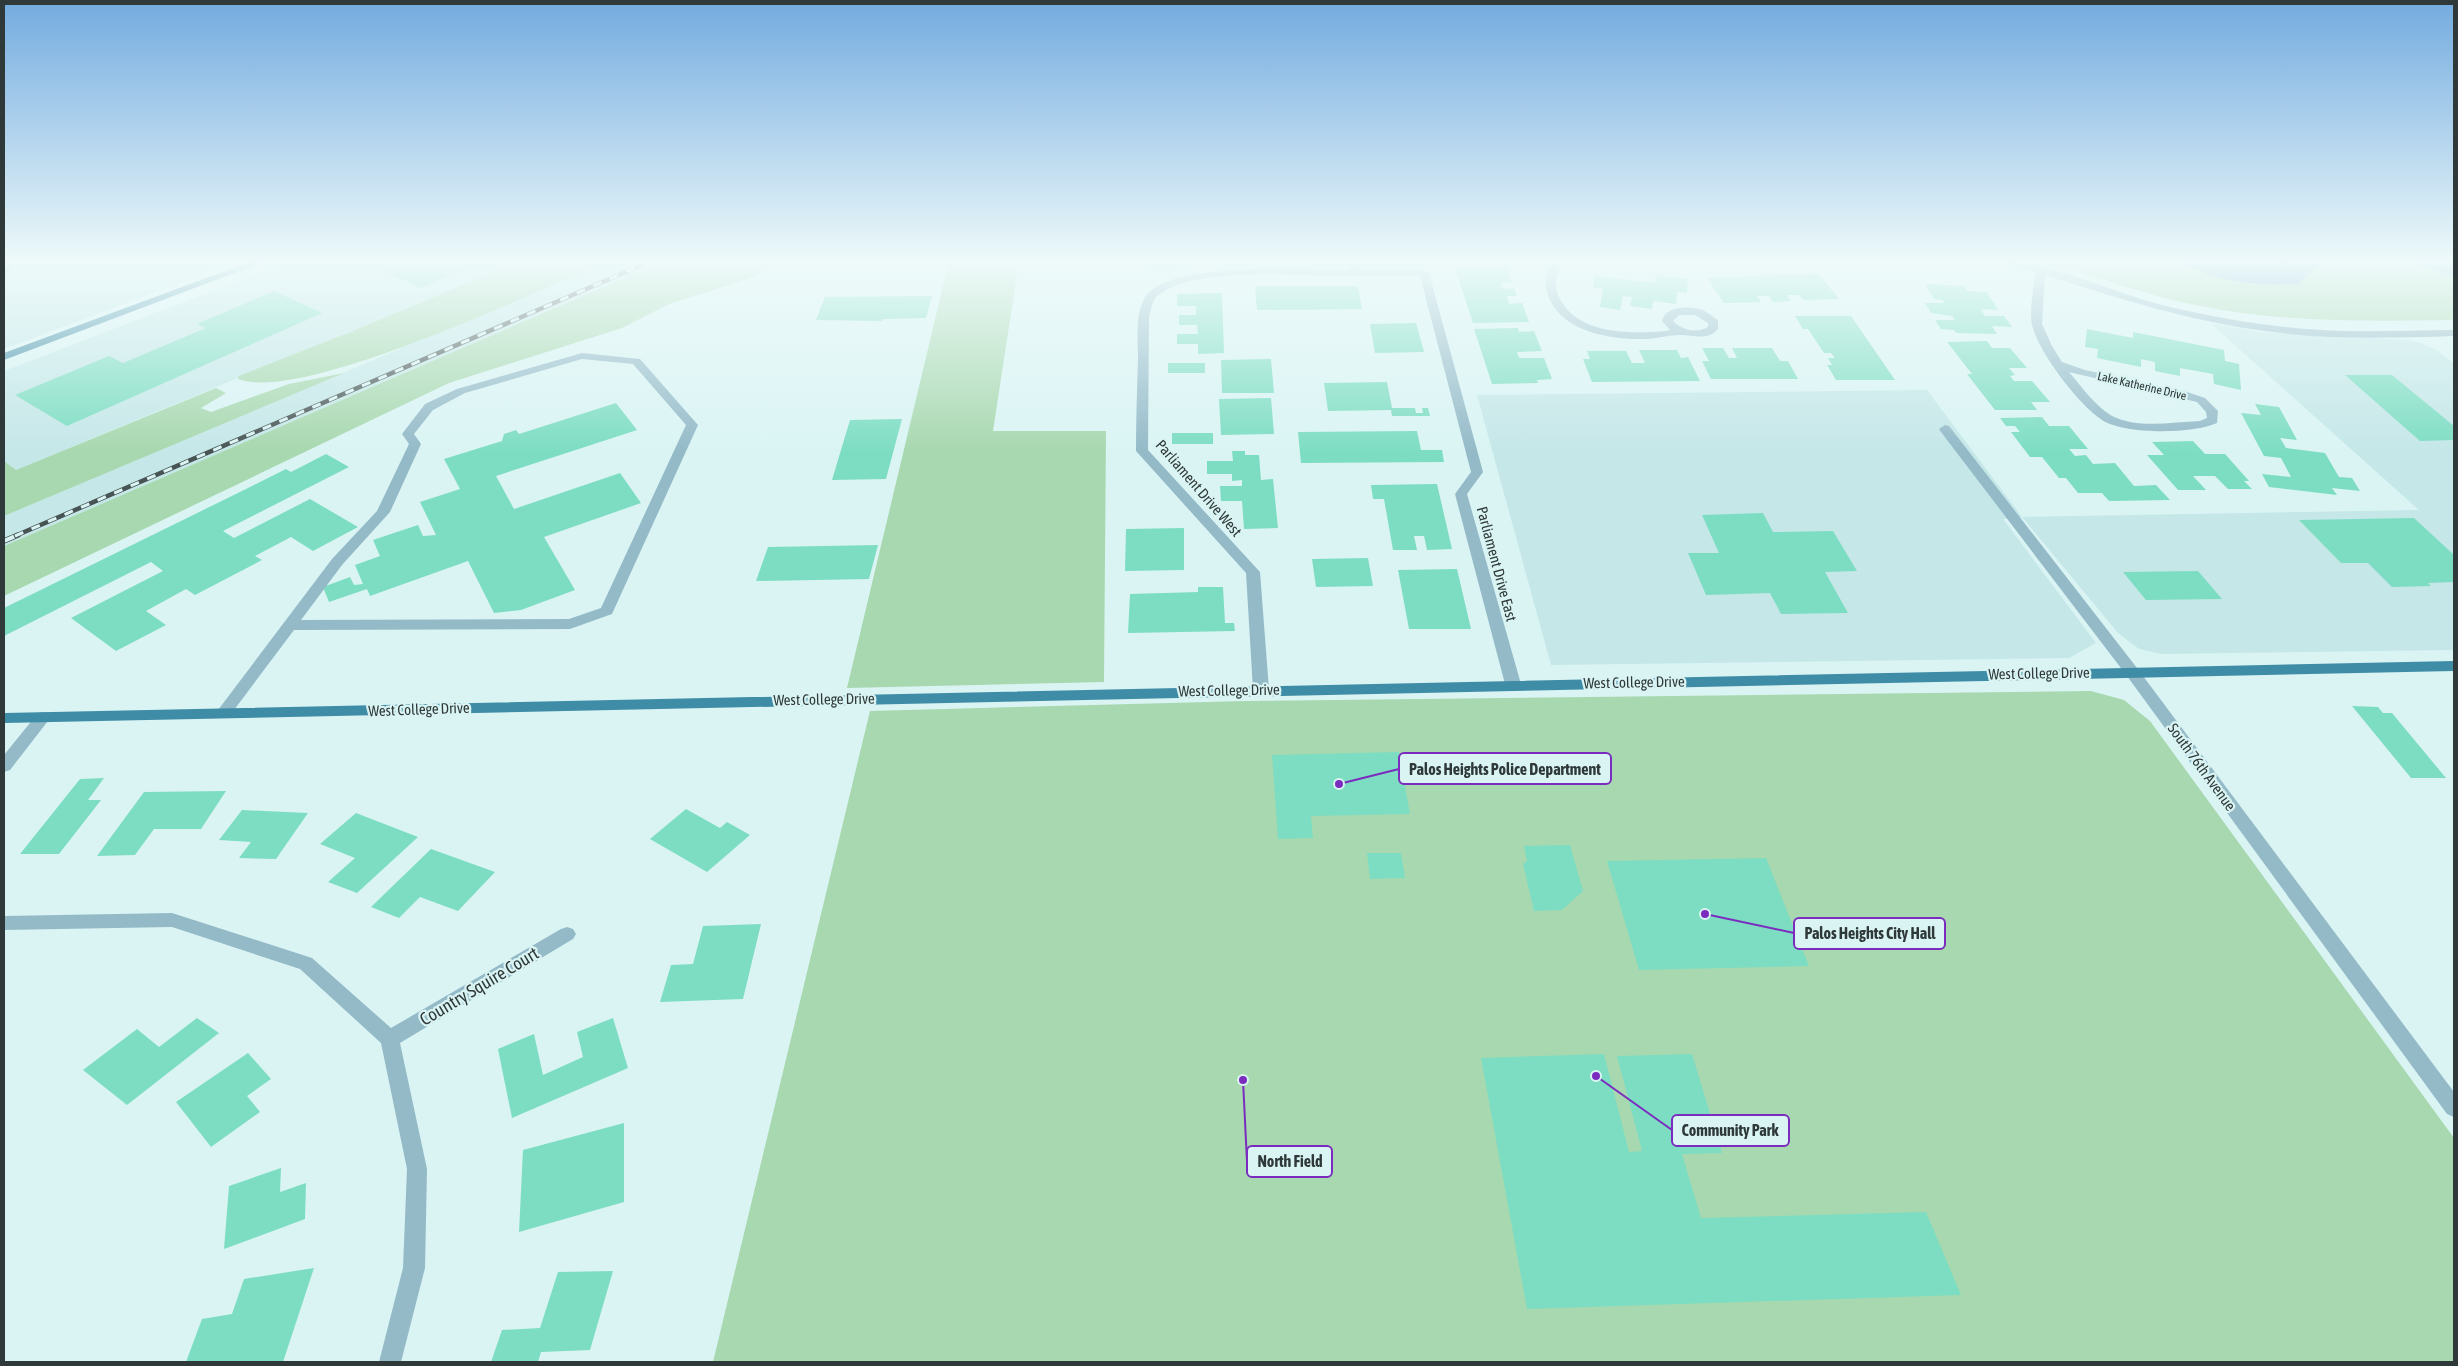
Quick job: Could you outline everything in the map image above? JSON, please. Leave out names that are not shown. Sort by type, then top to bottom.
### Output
[{"type":"main road","points":[[4,357],[90,325]]},
{"type":"main road","name":"West College Drive","points":[[4,718],[1513,684],[2454,666]]},
{"type":"street","name":"Parliament Drive West","points":[[1144,325],[1142,451],[1252,572],[1260,690]]},
{"type":"street","name":"Parliament Drive East","points":[[1438,325],[1477,472],[1461,494],[1513,684]]},
{"type":"street","points":[[1587,325],[1622,335],[1660,336],[1681,331]]},
{"type":"street","name":"Lake Katherine Drive","points":[[2037,325],[2046,346],[2057,364],[2097,410],[2107,418],[2131,427],[2202,425],[2213,420],[2212,411],[2202,400],[2184,394],[2082,373],[2057,364]]},
{"type":"street","points":[[2248,325],[2265,328],[2343,334],[2454,333]]},
{"type":"street","points":[[2440,333],[2454,344]]},
{"type":"street","points":[[223,714],[289,625],[337,562],[383,512],[415,444],[408,434],[428,407],[462,391],[582,356],[636,362],[692,425],[607,610],[570,624],[289,625]]},
{"type":"street","name":"South 76th Avenue","points":[[1946,429],[2132,672],[2454,1108]]},
{"type":"street","points":[[4,766],[43,717]]},
{"type":"street","points":[[4,924],[172,920],[306,963],[390,1039],[417,1169],[414,1268],[398,1341],[390,1362]]},
{"type":"street","name":"Country Squire Court","points":[[390,1039],[567,934]]},
{"type":"shaded area","points":[[4,325],[68,325],[4,349]]},
{"type":"shaded area","points":[[125,325],[366,325],[16,470],[4,461],[4,371]]},
{"type":"shaded area","points":[[457,325],[516,325],[4,546],[4,516]]},
{"type":"shaded area","points":[[2212,325],[2260,332],[2412,340],[2437,350],[2454,364],[2454,650],[2162,654],[2139,649],[2118,633],[2022,517],[2419,510]]},
{"type":"shaded area","points":[[1927,390],[2022,517],[2003,519],[2096,643],[2069,658],[1551,665],[1477,395]]},
{"type":"green space","points":[[367,325],[460,325],[365,360],[313,375],[269,382],[238,379],[239,376]]},
{"type":"green space","points":[[516,325],[628,325],[449,383],[4,596],[4,546]]},
{"type":"green space","points":[[934,325],[1009,325],[993,431],[1106,431],[1104,682],[847,688]]},
{"type":"green space","points":[[344,373],[4,516],[4,461],[16,470],[216,388],[226,393],[201,408],[211,412],[289,384]]},
{"type":"green space","points":[[2091,691],[2124,700],[2150,721],[2454,1138],[2454,1362],[713,1362],[870,711],[1245,701]]},
{"type":"building","points":[[199,325],[295,325],[67,426],[15,395],[109,356],[123,363],[206,328]]},
{"type":"building","points":[[1179,325],[1223,325],[1224,353],[1198,354],[1198,344],[1177,344],[1177,334],[1198,334],[1197,325]]},
{"type":"building","points":[[1370,325],[1416,325],[1424,352],[1375,353]]},
{"type":"building","points":[[1800,325],[1857,325],[1895,380],[1836,380],[1827,365],[1832,365],[1828,358],[1835,358],[1831,353],[1824,353],[1808,329],[1803,329]]},
{"type":"building","points":[[1938,325],[2010,325],[2012,327],[1992,326],[1997,334],[1956,333],[1954,330],[1941,329]]},
{"type":"building","points":[[1518,328],[1519,332],[1534,331],[1542,351],[1517,352],[1519,358],[1544,358],[1552,379],[1537,380],[1538,383],[1492,384],[1474,329]]},
{"type":"building","points":[[2087,329],[2133,338],[2133,332],[2224,350],[2225,361],[2239,364],[2241,390],[2214,384],[2213,374],[2180,368],[2180,376],[2155,371],[2155,362],[2141,359],[2141,367],[2097,358],[2098,349],[2085,347]]},
{"type":"building","points":[[1987,341],[1992,348],[2010,348],[2027,368],[2009,368],[2015,375],[2010,376],[2014,381],[2032,381],[2050,402],[2031,402],[2037,410],[1995,410],[1967,374],[1972,374],[1947,342]]},
{"type":"building","points":[[1702,348],[1723,348],[1729,358],[1737,358],[1732,348],[1772,348],[1780,361],[1788,361],[1798,379],[1711,379],[1702,361],[1709,361]]},
{"type":"building","points":[[1639,350],[1677,350],[1681,358],[1688,357],[1700,381],[1592,382],[1583,359],[1590,359],[1587,351],[1626,351],[1632,363],[1645,363]]},
{"type":"building","points":[[1271,359],[1274,393],[1222,393],[1221,360]]},
{"type":"building","points":[[1168,363],[1205,363],[1205,373],[1168,373]]},
{"type":"building","points":[[2345,375],[2392,375],[2454,426],[2454,440],[2420,441]]},
{"type":"building","points":[[1387,382],[1392,408],[1415,408],[1416,413],[1423,413],[1422,408],[1428,408],[1430,416],[1392,416],[1391,410],[1328,411],[1324,383]]},
{"type":"building","points":[[1271,398],[1274,434],[1221,435],[1219,399]]},
{"type":"building","points":[[616,403],[637,430],[496,476],[514,509],[620,473],[641,503],[544,537],[575,590],[521,610],[494,613],[468,561],[370,596],[367,589],[329,602],[323,587],[350,577],[354,585],[363,584],[355,565],[380,556],[373,540],[418,525],[423,536],[436,535],[420,502],[460,489],[444,459],[502,441],[504,434],[516,430],[519,434]]},
{"type":"building","points":[[2255,404],[2279,407],[2297,440],[2280,438],[2286,448],[2325,453],[2339,477],[2352,478],[2360,491],[2332,488],[2337,495],[2269,487],[2262,474],[2291,477],[2281,458],[2264,456],[2241,413],[2261,415]]},
{"type":"building","points":[[2042,417],[2049,426],[2069,426],[2088,449],[2069,449],[2075,456],[2086,455],[2093,464],[2115,463],[2134,486],[2156,485],[2170,500],[2109,501],[2102,493],[2078,493],[2066,478],[2059,478],[2042,457],[2030,457],[2011,432],[2020,432],[2015,426],[2006,426],[2000,418]]},
{"type":"building","points":[[902,419],[886,479],[832,480],[850,420]]},
{"type":"building","points":[[1417,431],[1421,450],[1442,450],[1444,462],[1301,463],[1298,432]]},
{"type":"building","points":[[1172,433],[1213,433],[1213,444],[1172,444]]},
{"type":"building","points":[[2193,441],[2205,454],[2225,454],[2249,481],[2244,481],[2252,489],[2228,489],[2215,476],[2193,476],[2206,490],[2178,490],[2147,455],[2164,455],[2152,442]]},
{"type":"building","points":[[1232,451],[1245,451],[1245,455],[1259,455],[1261,480],[1273,479],[1278,528],[1244,529],[1242,501],[1221,501],[1220,486],[1242,486],[1242,480],[1232,481],[1232,474],[1207,474],[1207,461],[1233,461]]},
{"type":"building","points":[[326,454],[349,467],[223,531],[234,538],[310,499],[358,527],[313,551],[291,537],[255,556],[262,560],[195,595],[186,589],[146,611],[166,625],[116,651],[71,618],[163,571],[151,562],[4,636],[4,608],[286,469],[291,472]]},
{"type":"building","points":[[1437,484],[1452,549],[1427,550],[1424,536],[1414,536],[1417,550],[1393,550],[1384,499],[1373,499],[1371,485]]},
{"type":"building","points":[[1763,513],[1773,532],[1833,531],[1857,571],[1825,572],[1848,613],[1781,614],[1770,593],[1706,595],[1688,553],[1719,553],[1702,515]]},
{"type":"building","points":[[2414,518],[2454,555],[2454,582],[2428,583],[2431,586],[2392,587],[2368,563],[2341,563],[2299,520]]},
{"type":"building","points":[[1184,528],[1184,570],[1125,571],[1126,529]]},
{"type":"building","points":[[878,545],[869,579],[756,581],[768,547]]},
{"type":"building","points":[[1368,558],[1373,586],[1316,587],[1312,559]]},
{"type":"building","points":[[1457,569],[1471,629],[1409,629],[1398,570]]},
{"type":"building","points":[[2198,571],[2222,599],[2146,600],[2123,572]]},
{"type":"building","points":[[1198,587],[1223,587],[1225,623],[1234,623],[1235,631],[1128,633],[1130,594],[1198,592]]},
{"type":"building","points":[[2352,706],[2378,707],[2383,713],[2392,713],[2446,778],[2411,778]]},
{"type":"building","points":[[1399,752],[1410,814],[1311,816],[1313,838],[1278,839],[1272,755]]},
{"type":"building","points":[[104,778],[88,800],[101,800],[59,854],[20,854],[80,779]]},
{"type":"building","points":[[226,791],[201,829],[154,829],[135,855],[97,856],[144,792]]},
{"type":"building","points":[[686,809],[720,828],[727,822],[750,835],[707,872],[650,839]]},
{"type":"building","points":[[242,810],[308,813],[276,859],[239,858],[251,842],[219,840]]},
{"type":"building","points":[[356,813],[418,837],[357,893],[328,882],[355,858],[320,844]]},
{"type":"building","points":[[1570,845],[1583,891],[1562,910],[1534,911],[1523,864],[1527,861],[1524,846]]},
{"type":"building","points":[[431,849],[495,872],[458,911],[420,897],[399,918],[371,907]]},
{"type":"building","points":[[1367,853],[1401,853],[1405,878],[1370,879]]},
{"type":"building","points":[[1766,858],[1809,966],[1639,970],[1607,861]]},
{"type":"building","points":[[761,924],[743,999],[660,1002],[671,965],[693,964],[703,926]]},
{"type":"building","points":[[197,1018],[219,1033],[127,1105],[83,1070],[137,1029],[159,1047]]},
{"type":"building","points":[[613,1018],[628,1068],[512,1118],[498,1049],[534,1034],[543,1075],[583,1057],[577,1032]]},
{"type":"building","points":[[248,1053],[271,1079],[247,1096],[260,1112],[211,1147],[176,1102]]},
{"type":"building","points":[[1604,1054],[1629,1152],[1642,1151],[1617,1056],[1692,1054],[1722,1153],[1682,1154],[1701,1218],[1926,1212],[1961,1295],[1527,1309],[1481,1058]]},
{"type":"building","points":[[624,1123],[624,1202],[519,1232],[523,1150]]},
{"type":"building","points":[[281,1168],[280,1192],[306,1183],[305,1219],[224,1249],[229,1186]]},
{"type":"building","points":[[314,1268],[283,1362],[186,1362],[202,1319],[232,1314],[244,1279]]},
{"type":"building","points":[[613,1271],[590,1350],[541,1352],[538,1362],[491,1362],[502,1330],[540,1328],[558,1272]]},
{"type":"railway","points":[[15,536],[504,325]]},
{"type":"railway","points":[[4,541],[18,535]]},
{"type":"place","name":"Palos Heights Police Department","points":[[1339,784]]},
{"type":"place","name":"Palos Heights City Hall","points":[[1705,914]]},
{"type":"place","name":"Community Park","points":[[1596,1076]]},
{"type":"place","name":"North Field","points":[[1243,1080]]}]
